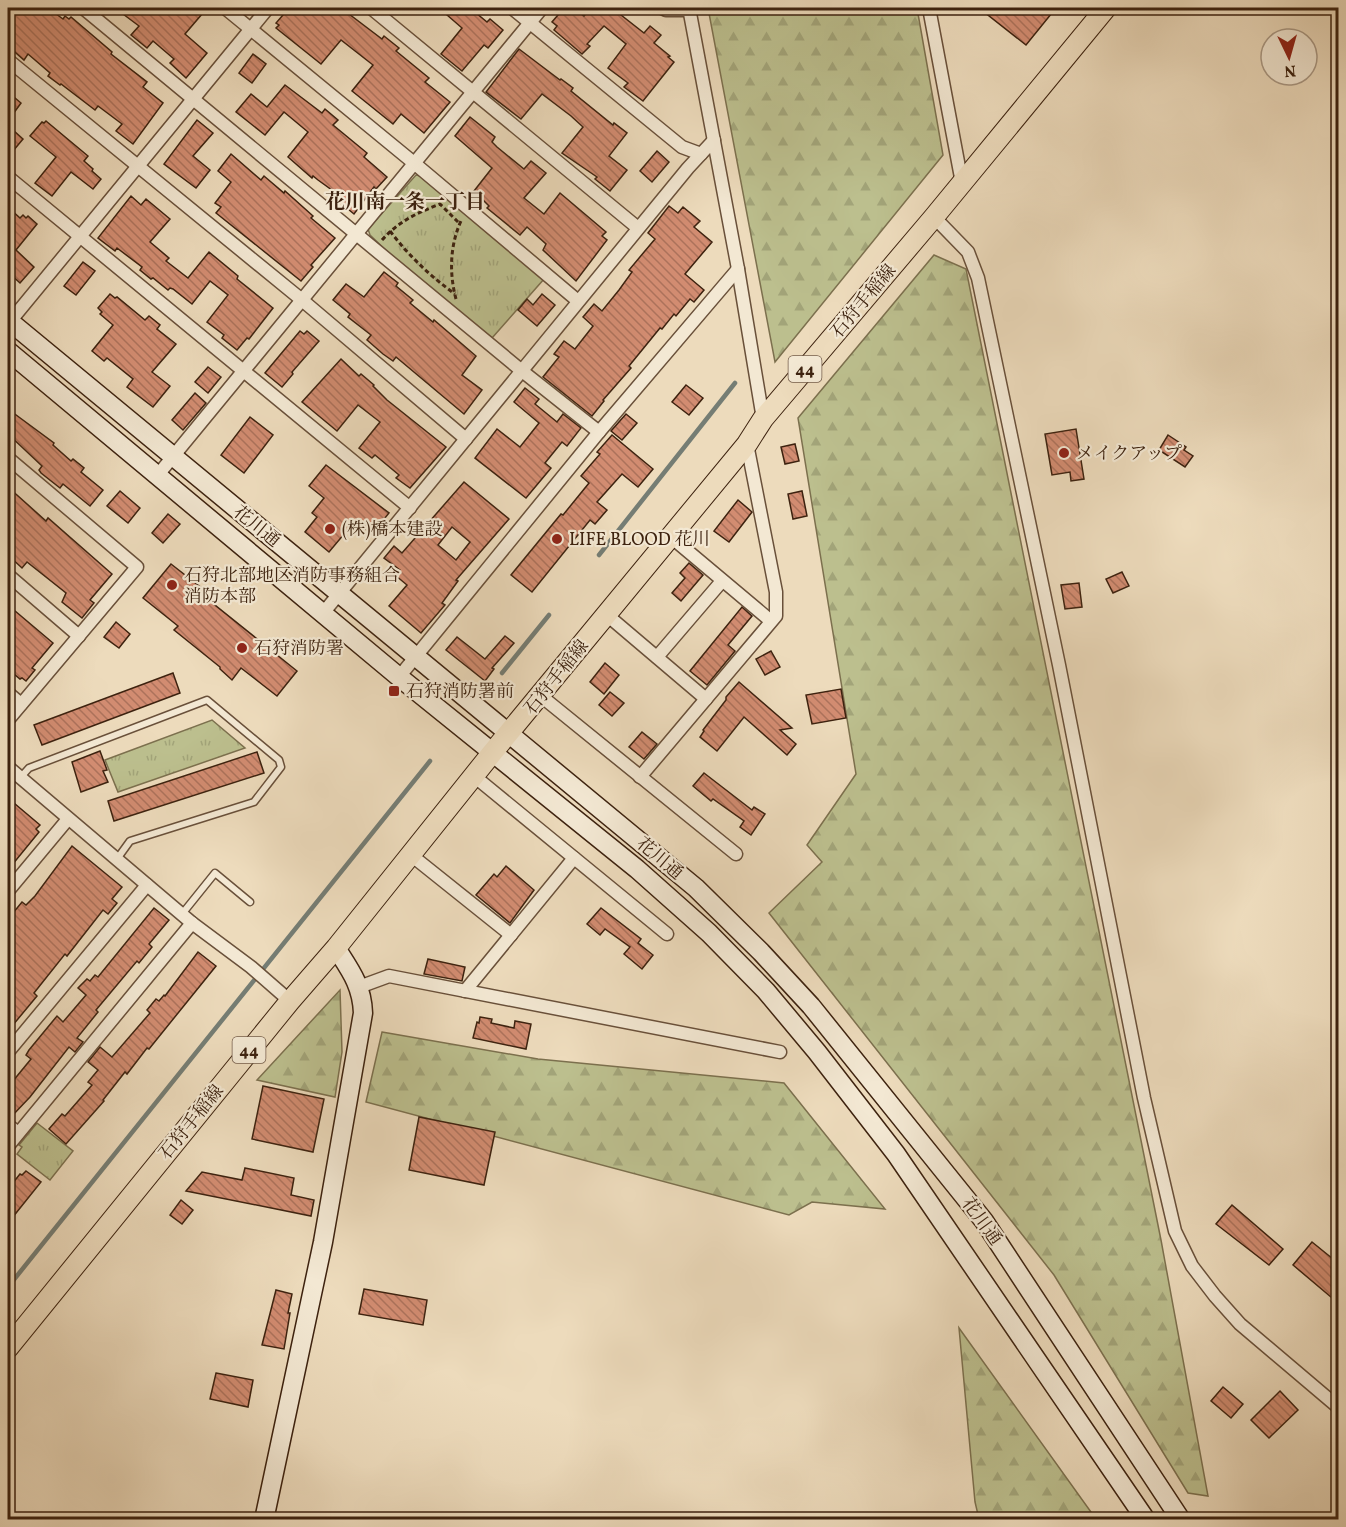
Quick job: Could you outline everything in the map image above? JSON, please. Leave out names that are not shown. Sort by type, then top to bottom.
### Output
[{"type":"main road","name":"石狩手稲線","points":[[8,1348],[290,1000],[336,948],[492,753],[747,444],[763,420],[1106,8]]},
{"type":"street","points":[[83,8],[599,432]]},
{"type":"street","points":[[225,8],[578,301]]},
{"type":"street","points":[[8,322],[268,8]]},
{"type":"street","points":[[371,8],[474,90],[638,228]]},
{"type":"street","points":[[512,8],[682,147],[701,154]]},
{"type":"street","points":[[158,476],[542,8]]},
{"type":"street","points":[[662,8],[666,10],[689,9],[738,268],[763,420]]},
{"type":"street","points":[[929,8],[962,183]]},
{"type":"street","points":[[8,60],[302,300],[466,439]]},
{"type":"street","points":[[324,612],[638,228],[714,140]]},
{"type":"street","points":[[8,177],[410,508]]},
{"type":"street","points":[[934,217],[968,252],[978,278],[1059,665],[1144,1098],[1175,1231],[1192,1266],[1240,1324],[1338,1407]]},
{"type":"street","points":[[399,677],[599,432],[738,268]]},
{"type":"street","name":"花川通","points":[[8,322],[696,888],[761,952],[811,1006],[984,1221],[1181,1520]]},
{"type":"street","name":"花川通","points":[[8,351],[324,612],[399,677],[637,869],[709,933],[766,991],[817,1052],[896,1154],[1146,1520]]},
{"type":"street","points":[[640,777],[776,616],[776,592],[747,444]]},
{"type":"street","points":[[8,458],[137,567],[8,720]]},
{"type":"street","points":[[671,537],[771,621]]},
{"type":"street","points":[[8,575],[79,636]]},
{"type":"street","points":[[657,657],[722,581]]},
{"type":"street","points":[[607,615],[706,699]]},
{"type":"street","points":[[8,693],[21,704]]},
{"type":"street","points":[[541,696],[736,854]]},
{"type":"street","points":[[8,767],[181,914],[290,1000]]},
{"type":"street","points":[[474,776],[668,934]]},
{"type":"street","points":[[8,891],[68,819]]},
{"type":"street","points":[[411,855],[511,935]]},
{"type":"street","points":[[465,991],[574,858]]},
{"type":"street","points":[[8,1052],[147,885]]},
{"type":"street","points":[[8,1146],[192,923]]},
{"type":"street","points":[[264,1520],[323,1242],[363,1013],[363,996],[356,979],[336,948]]},
{"type":"street","points":[[359,987],[389,976],[780,1052]]},
{"type":"street","points":[[8,1125],[18,1133]]},
{"type":"lane","points":[[20,778],[29,768],[207,700],[279,760],[281,767],[254,802],[130,841],[116,860]]},
{"type":"lane","points":[[181,914],[216,873],[250,902]]},
{"type":"path","points":[[380,243],[398,224],[416,213],[440,204],[460,224]]},
{"type":"path","points":[[449,311],[456,301],[451,263],[454,237],[467,208]]},
{"type":"path","points":[[390,231],[404,249],[454,294]]},
{"type":"green space","points":[[708,8],[917,8],[943,155],[775,362]]},
{"type":"green space","points":[[416,175],[421,176],[544,279],[492,338],[449,311],[370,235],[368,229]]},
{"type":"green space","points":[[934,255],[966,269],[1161,1240],[1208,1496],[1188,1493],[1054,1275],[769,913],[822,862],[807,845],[856,774],[798,418]]},
{"type":"green space","points":[[212,720],[245,748],[118,792],[105,760]]},
{"type":"green space","points":[[340,990],[342,1052],[335,1097],[257,1080]]},
{"type":"green space","points":[[382,1032],[538,1059],[784,1083],[885,1209],[812,1202],[789,1215],[366,1102]]},
{"type":"green space","points":[[37,1123],[73,1151],[50,1180],[17,1154],[22,1147],[19,1145]]},
{"type":"green space","points":[[959,1328],[1096,1519],[979,1519],[975,1502]]},
{"type":"building","points":[[8,8],[48,8],[63,19],[65,16],[69,19],[71,17],[112,52],[111,54],[147,82],[143,87],[163,103],[133,144],[116,131],[122,124],[98,106],[95,110],[60,85],[48,76],[50,73],[28,54],[24,60],[8,46]]},
{"type":"building","points":[[115,8],[194,8],[202,14],[185,34],[207,53],[186,78],[170,63],[174,59],[153,41],[147,48],[131,35],[139,26]]},
{"type":"building","points":[[289,8],[341,8],[382,39],[384,36],[399,48],[396,51],[429,78],[425,82],[450,102],[424,133],[401,114],[393,124],[352,91],[373,65],[341,40],[321,64],[276,28],[279,25],[276,23]]},
{"type":"building","points":[[439,8],[470,8],[487,22],[490,19],[503,30],[488,48],[484,45],[462,71],[441,54],[462,28]]},
{"type":"building","points":[[564,8],[574,8],[584,16],[591,8],[612,8],[644,33],[650,26],[661,35],[654,43],[674,62],[643,101],[624,87],[628,83],[608,68],[626,44],[604,26],[587,44],[590,46],[582,54],[554,30],[557,26],[552,22]]},
{"type":"building","points":[[979,8],[1056,8],[1026,45]]},
{"type":"building","points":[[519,49],[573,88],[571,91],[613,125],[614,123],[627,133],[609,156],[627,170],[610,191],[595,179],[597,177],[562,153],[583,127],[571,116],[542,94],[521,119],[486,92]]},
{"type":"building","points":[[253,54],[266,64],[252,83],[239,73]]},
{"type":"building","points":[[285,85],[322,113],[325,109],[338,120],[333,125],[367,153],[364,157],[387,177],[376,189],[374,187],[354,214],[337,200],[340,196],[313,176],[312,178],[288,157],[308,132],[284,112],[265,135],[236,112],[251,94],[267,107]]},
{"type":"building","points":[[8,92],[21,103],[8,121]]},
{"type":"building","points":[[470,117],[495,137],[492,142],[524,169],[531,161],[546,173],[524,198],[544,214],[560,193],[606,232],[602,236],[607,240],[576,281],[543,250],[546,244],[527,227],[520,235],[487,208],[489,206],[474,191],[492,168],[455,136]]},
{"type":"building","points":[[197,120],[213,133],[193,156],[210,170],[196,188],[164,164]]},
{"type":"building","points":[[46,121],[88,156],[84,161],[101,179],[93,189],[71,172],[52,196],[35,183],[56,157],[30,136],[42,122]]},
{"type":"building","points":[[13,130],[23,139],[8,157],[8,136]]},
{"type":"building","points":[[657,151],[669,162],[652,182],[640,171]]},
{"type":"building","points":[[231,154],[261,180],[264,176],[284,193],[285,191],[313,216],[311,218],[335,238],[311,265],[313,267],[301,281],[216,213],[221,207],[215,203],[231,182],[218,171]]},
{"type":"building","points":[[131,196],[141,205],[146,199],[170,219],[150,242],[169,258],[166,261],[188,278],[209,252],[238,276],[237,279],[273,308],[249,339],[247,338],[237,350],[222,338],[224,335],[207,322],[228,295],[210,281],[192,304],[173,289],[168,290],[153,278],[151,279],[140,270],[142,267],[117,248],[115,251],[98,238]]},
{"type":"building","points":[[669,206],[678,213],[683,207],[700,221],[694,227],[712,242],[685,274],[704,290],[694,302],[690,299],[676,316],[674,314],[662,329],[660,328],[592,416],[543,377],[559,357],[554,354],[564,341],[575,349],[593,326],[583,317],[594,304],[602,311],[619,290],[632,272],[629,270],[655,239],[648,233]]},
{"type":"building","points":[[8,207],[20,218],[23,215],[26,218],[28,216],[37,224],[16,250],[34,267],[20,283],[8,272]]},
{"type":"building","points":[[83,262],[95,271],[76,295],[64,286]]},
{"type":"building","points":[[384,272],[398,283],[396,286],[413,300],[410,303],[476,356],[462,375],[482,390],[464,414],[396,357],[393,361],[383,354],[367,340],[371,335],[348,317],[350,314],[333,300],[346,284],[364,297]]},
{"type":"building","points":[[110,294],[145,320],[149,316],[160,325],[157,329],[176,344],[152,372],[170,386],[153,407],[127,387],[133,379],[107,358],[104,361],[92,351],[113,325],[100,314],[102,312],[98,308]]},
{"type":"building","points":[[542,294],[555,305],[537,326],[518,310],[527,299],[533,305]]},
{"type":"building","points":[[300,331],[304,334],[307,331],[319,341],[282,387],[265,373]]},
{"type":"building","points":[[341,359],[359,376],[361,374],[374,385],[387,400],[446,447],[410,488],[396,478],[399,475],[375,455],[372,458],[359,448],[380,422],[358,405],[337,431],[302,402]]},
{"type":"building","points":[[208,367],[221,377],[208,393],[195,382]]},
{"type":"building","points":[[686,385],[703,398],[689,415],[672,402]]},
{"type":"building","points":[[525,388],[539,399],[535,404],[557,422],[563,414],[581,428],[567,446],[562,442],[545,463],[551,468],[526,498],[475,458],[497,429],[520,447],[539,423],[514,402]]},
{"type":"building","points":[[195,393],[206,403],[183,430],[172,420]]},
{"type":"building","points":[[8,409],[54,443],[53,445],[71,461],[73,459],[84,468],[81,472],[103,490],[90,506],[63,484],[60,488],[41,473],[39,470],[42,466],[8,434]]},
{"type":"building","points":[[626,414],[637,423],[622,440],[611,431]]},
{"type":"building","points":[[250,417],[273,435],[244,473],[221,455]]},
{"type":"building","name":"メイクアップ","points":[[1076,429],[1084,479],[1071,481],[1070,472],[1052,475],[1045,434]]},
{"type":"building","points":[[612,435],[653,469],[638,487],[622,474],[597,502],[607,510],[595,524],[590,520],[532,592],[511,575],[589,483],[581,476],[600,454],[597,452]]},
{"type":"building","points":[[1168,435],[1186,447],[1184,450],[1193,456],[1185,467],[1159,450]]},
{"type":"building","points":[[795,444],[799,461],[785,464],[781,447]]},
{"type":"building","points":[[326,465],[389,513],[372,534],[355,521],[329,552],[305,532],[317,517],[312,513],[324,498],[309,486]]},
{"type":"building","points":[[464,482],[509,519],[456,580],[458,581],[442,603],[445,605],[421,633],[389,606],[407,585],[395,575],[400,570],[384,558],[394,546],[402,553]],"holes":[[[452,527],[470,542],[456,560],[438,545]]]},
{"type":"building","points":[[8,487],[46,521],[48,518],[112,574],[90,600],[94,603],[82,618],[62,602],[66,593],[27,562],[22,568],[8,555]]},
{"type":"building","points":[[120,491],[140,508],[128,523],[107,506]]},
{"type":"building","points":[[802,491],[807,516],[793,519],[788,494]]},
{"type":"building","points":[[738,500],[752,512],[729,542],[714,531]]},
{"type":"building","points":[[168,514],[180,524],[163,543],[152,533]]},
{"type":"building","points":[[689,563],[703,575],[681,601],[672,593],[685,578],[680,573]]},
{"type":"building","points":[[171,564],[208,593],[205,597],[297,671],[277,696],[241,668],[232,680],[220,667],[174,630],[178,626],[143,598]]},
{"type":"building","points":[[1122,572],[1129,586],[1113,593],[1106,579]]},
{"type":"building","points":[[1079,583],[1082,607],[1065,609],[1061,585]]},
{"type":"building","points":[[8,605],[53,643],[32,668],[35,670],[26,681],[8,669]]},
{"type":"building","points":[[742,607],[752,616],[728,645],[735,651],[707,685],[690,671]]},
{"type":"building","points":[[116,622],[130,634],[119,648],[104,637]]},
{"type":"building","points":[[505,636],[514,643],[492,668],[494,669],[485,681],[446,650],[457,637],[485,659]]},
{"type":"building","points":[[771,651],[780,667],[765,675],[756,659]]},
{"type":"building","points":[[605,663],[619,675],[604,694],[590,682]]},
{"type":"building","points":[[173,673],[180,693],[42,745],[34,725]]},
{"type":"building","points":[[739,682],[792,728],[780,730],[796,744],[787,755],[744,717],[717,751],[700,737],[726,697]]},
{"type":"building","points":[[841,689],[846,718],[812,724],[806,695]]},
{"type":"building","points":[[610,692],[624,703],[612,716],[599,705]]},
{"type":"building","points":[[642,732],[657,744],[644,759],[629,747]]},
{"type":"building","points":[[100,751],[107,770],[103,771],[108,782],[81,792],[72,762]]},
{"type":"building","points":[[257,752],[264,773],[114,821],[108,801]]},
{"type":"building","points":[[704,773],[752,810],[754,807],[765,814],[751,835],[740,827],[744,821],[713,799],[711,801],[693,786]]},
{"type":"building","points":[[8,798],[40,825],[36,829],[39,832],[8,870]]},
{"type":"building","points":[[72,846],[122,887],[112,899],[117,903],[108,914],[103,910],[67,956],[65,954],[34,993],[37,996],[8,1031],[8,919],[22,902],[26,905],[35,896]]},
{"type":"building","points":[[506,866],[534,890],[510,923],[476,895],[494,874],[497,877]]},
{"type":"building","points":[[154,908],[169,920],[149,944],[152,947],[139,963],[137,961],[96,1010],[98,1012],[77,1038],[83,1042],[75,1052],[69,1047],[30,1097],[11,1117],[8,1117],[8,1087],[31,1059],[26,1055],[29,1050],[57,1016],[63,1022],[86,995],[78,988],[87,979],[90,981],[95,975],[98,977]]},
{"type":"building","points":[[601,908],[641,939],[638,943],[653,955],[642,969],[624,954],[630,947],[605,929],[600,935],[587,924]]},
{"type":"building","points":[[198,952],[216,966],[149,1049],[147,1048],[127,1074],[125,1072],[104,1101],[66,1144],[49,1129],[62,1114],[65,1116],[92,1085],[88,1082],[98,1070],[88,1062],[100,1047],[112,1057],[150,1013],[147,1010],[156,999],[159,1001],[165,996]]},
{"type":"building","points":[[428,959],[465,967],[462,981],[424,974]]},
{"type":"building","points":[[480,1017],[492,1019],[491,1023],[514,1028],[515,1021],[531,1024],[526,1049],[473,1038]]},
{"type":"building","points":[[263,1086],[324,1099],[313,1152],[252,1139]]},
{"type":"building","points":[[419,1117],[495,1132],[484,1185],[409,1170]]},
{"type":"building","points":[[245,1168],[294,1178],[291,1195],[314,1200],[311,1216],[186,1191],[202,1172],[242,1180]]},
{"type":"building","points":[[26,1171],[41,1182],[8,1223],[8,1189],[20,1174]]},
{"type":"building","points":[[181,1200],[193,1210],[182,1224],[170,1215]]},
{"type":"building","points":[[1232,1205],[1283,1249],[1269,1265],[1216,1224]]},
{"type":"building","points":[[1312,1242],[1338,1263],[1338,1303],[1293,1265]]},
{"type":"building","points":[[364,1289],[427,1300],[423,1325],[359,1314]]},
{"type":"building","points":[[276,1290],[292,1294],[284,1349],[262,1345]]},
{"type":"building","points":[[216,1373],[253,1380],[248,1407],[210,1399]]},
{"type":"building","points":[[1223,1387],[1243,1404],[1231,1418],[1211,1401]]},
{"type":"building","points":[[1280,1391],[1298,1410],[1269,1438],[1251,1420]]},
{"type":"waterway","points":[[599,555],[735,383]]},
{"type":"waterway","points":[[502,673],[549,615]]},
{"type":"waterway","points":[[8,1287],[430,761]]},
{"type":"place","name":"メイクアップ","points":[[1064,453]]},
{"type":"place","name":"(株)橋本建設","points":[[330,529]]},
{"type":"place","name":"LIFE BLOOD 花川","points":[[557,539]]},
{"type":"place","name":"石狩北部地区消防事務組合 消防本部","points":[[172,585]]},
{"type":"place","name":"石狩消防署","points":[[242,648]]},
{"type":"place","name":"石狩消防署前","points":[[394,691]]},
{"type":"district","name":"花川南一条一丁目","points":[[405,201]]}]
